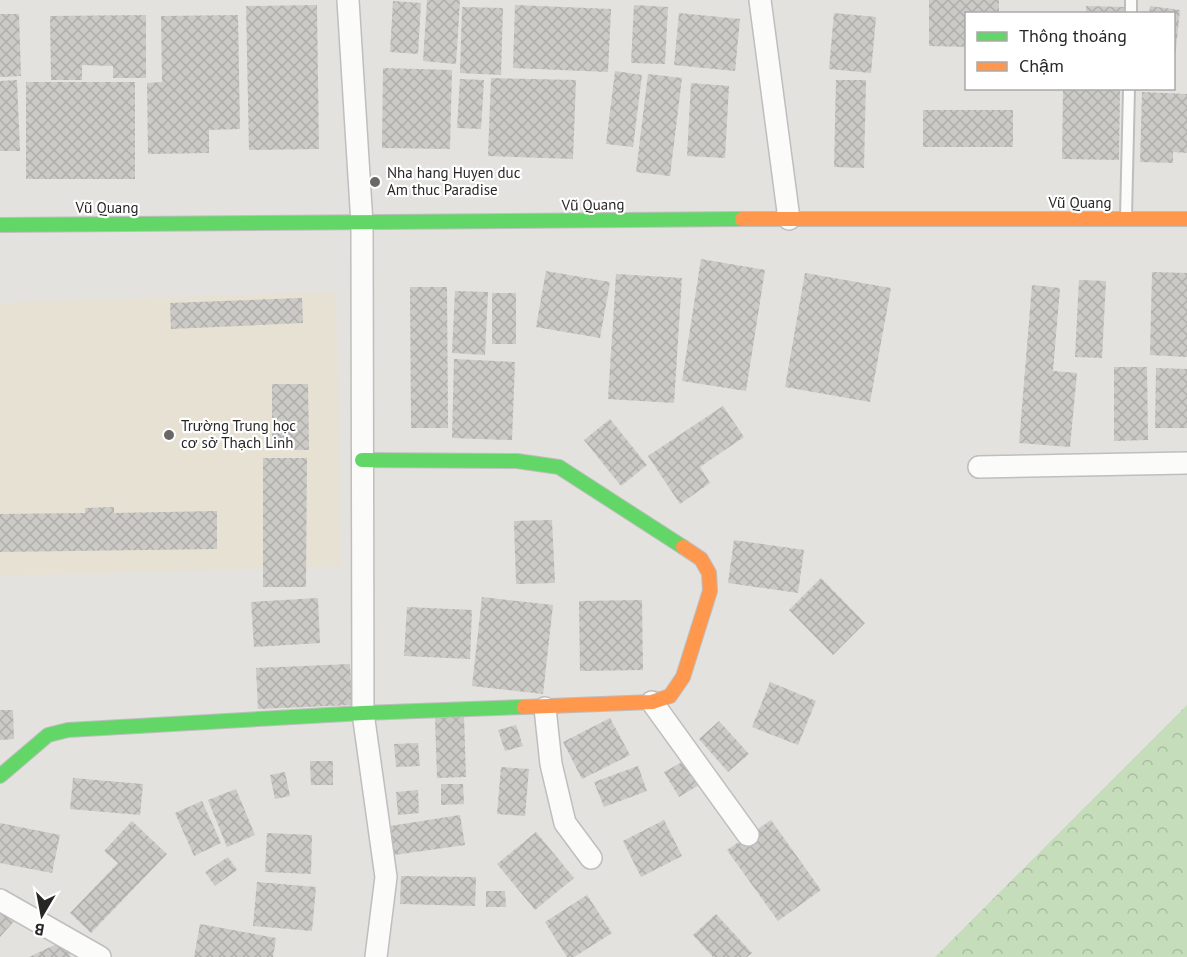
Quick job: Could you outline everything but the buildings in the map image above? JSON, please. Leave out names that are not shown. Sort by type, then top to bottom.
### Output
[{"type":"street","points":[[348,0],[362,224],[363,713],[386,877],[376,957]]},
{"type":"street","points":[[760,0],[789,219]]},
{"type":"street","name":"Vũ Quang","points":[[0,225],[789,219],[1187,219]]},
{"type":"street","points":[[0,776],[48,735],[69,730],[363,713],[545,708],[652,702],[670,696],[683,677],[710,591],[709,573],[701,560],[559,467],[517,461],[362,460]]},
{"type":"street","points":[[979,466],[1187,463]]},
{"type":"street","points":[[652,702],[748,835]]},
{"type":"street","points":[[545,708],[551,764],[565,823],[591,858]]},
{"type":"street","points":[[0,900],[100,957]]},
{"type":"lane","points":[[1126,220],[1129,90]]},
{"type":"shaded area","name":"Trường Trung học cơ sở Thạch Linh","points":[[336,292],[341,566],[0,576],[0,303]]},
{"type":"green space","points":[[1187,705],[1187,957],[935,957]]},
{"type":"traffic: fast","points":[[0,225],[742,219]]},
{"type":"traffic: fast","points":[[362,460],[517,461],[559,467],[683,547]]},
{"type":"traffic: fast","points":[[0,776],[48,735],[68,730],[363,713],[524,707]]},
{"type":"traffic: slow","points":[[742,219],[1187,219]]},
{"type":"traffic: slow","points":[[524,707],[652,702],[670,696],[683,677],[710,591],[709,573],[701,559],[683,547]]},
{"type":"place","name":"Nha hang Huyen duc Am thuc Paradise","points":[[375,182]]},
{"type":"place","name":"Trường Trung học cơ sở Thạch Linh","points":[[169,435]]}]
